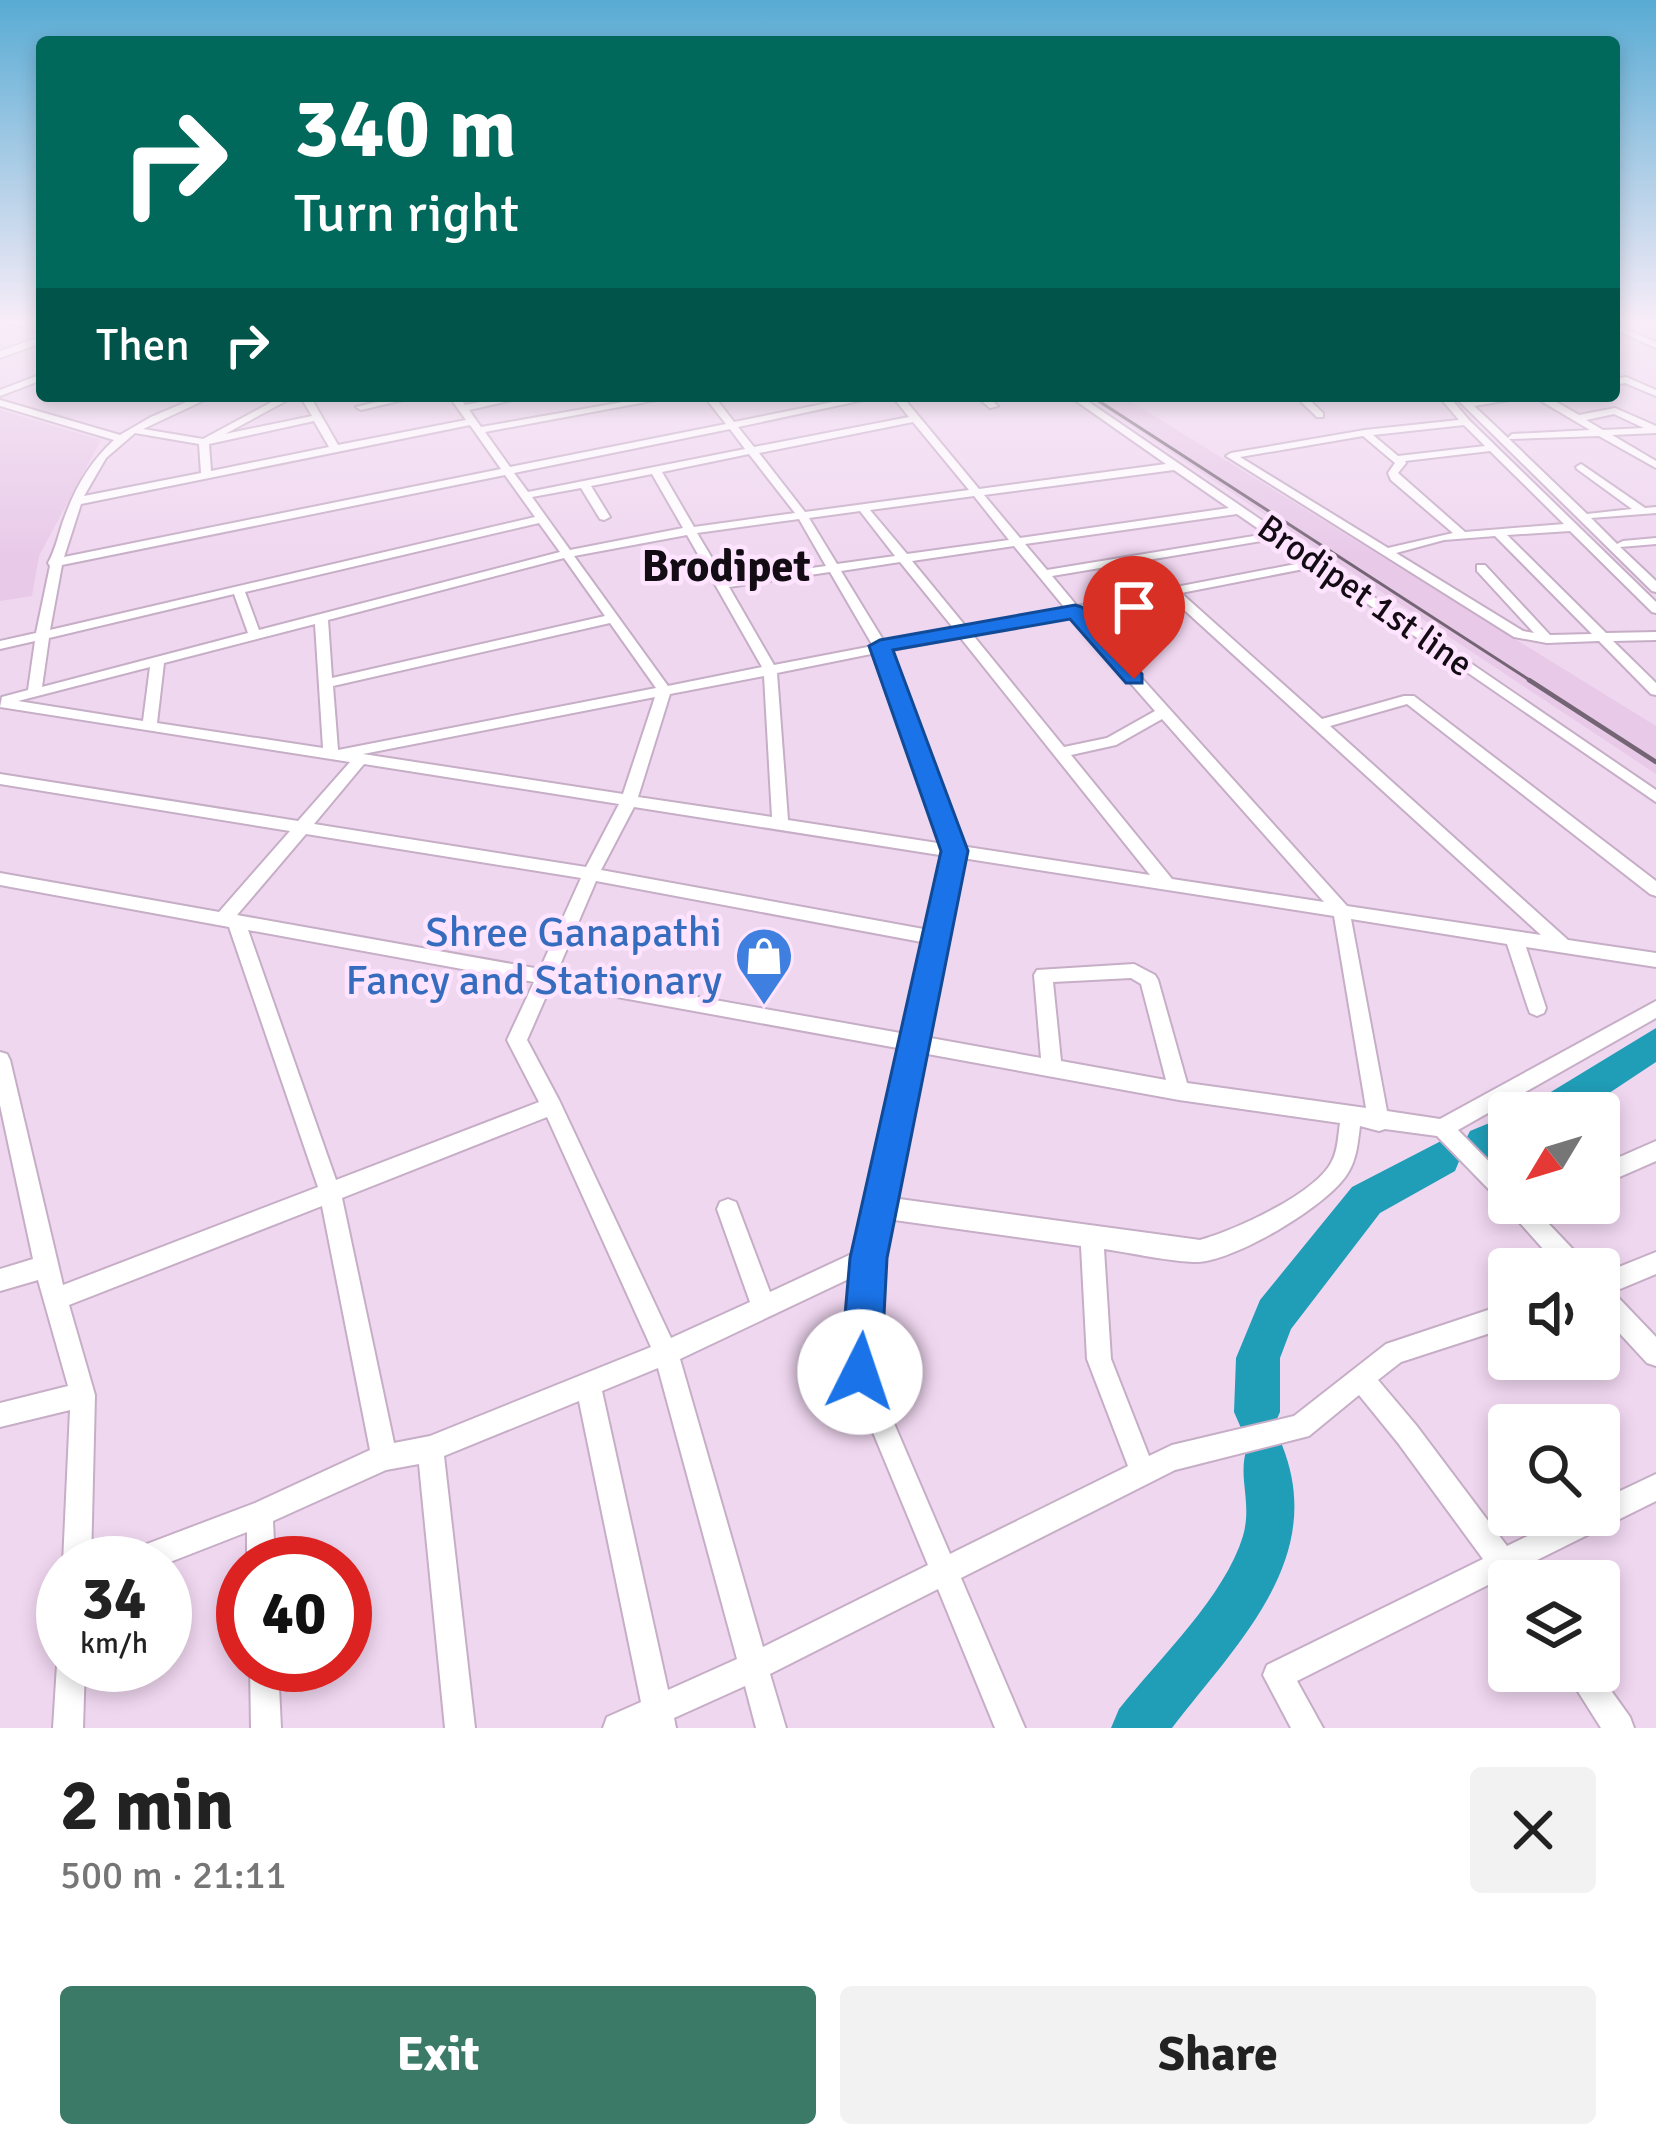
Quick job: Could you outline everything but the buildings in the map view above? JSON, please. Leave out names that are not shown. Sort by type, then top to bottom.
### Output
[{"type":"street","points":[[34,694],[54,562],[78,501],[120,438],[195,402]]},
{"type":"street","points":[[205,442],[279,402]]},
{"type":"street","points":[[308,402],[334,448]]},
{"type":"street","points":[[361,407],[386,402]]},
{"type":"street","points":[[78,501],[334,448],[507,402]]},
{"type":"street","points":[[468,414],[605,402]]},
{"type":"street","points":[[714,402],[802,515],[880,646],[955,851],[868,1258],[860,1372],[1010,1728]]},
{"type":"street","points":[[823,402],[828,406]]},
{"type":"street","points":[[54,562],[848,402]]},
{"type":"street","points":[[901,402],[1075,612],[1341,910],[1379,1122]]},
{"type":"street","points":[[988,402],[993,406]]},
{"type":"street","name":"Brodipet 1st line","points":[[1083,402],[1656,796]]},
{"type":"street","points":[[1306,402],[1320,415]]},
{"type":"street","points":[[1449,402],[1656,609]]},
{"type":"street","points":[[1460,402],[1656,592]]},
{"type":"street","points":[[1471,402],[1656,575]]},
{"type":"street","points":[[1474,403],[1483,402]]},
{"type":"street","points":[[1547,402],[1610,434],[1656,465]]},
{"type":"street","points":[[0,403],[120,438]]},
{"type":"street","points":[[1580,418],[1615,411],[1656,430]]},
{"type":"street","points":[[468,414],[664,690]]},
{"type":"street","points":[[134,431],[205,442],[317,418]]},
{"type":"street","points":[[527,495],[914,419]]},
{"type":"street","points":[[1466,422],[1365,433],[1232,456],[1520,634],[1547,639],[1656,636]]},
{"type":"street","points":[[1512,437],[1656,430]]},
{"type":"street","points":[[1365,433],[1402,466],[1392,475],[1462,535]]},
{"type":"street","points":[[205,442],[206,475]]},
{"type":"street","points":[[1396,459],[1492,448]]},
{"type":"street","points":[[0,702],[567,554],[693,530],[1178,466]]},
{"type":"street","points":[[1581,467],[1650,510]]},
{"type":"street","points":[[655,470],[770,670],[780,823]]},
{"type":"street","points":[[585,484],[604,517]]},
{"type":"street","points":[[863,508],[1166,883]]},
{"type":"street","points":[[724,584],[1240,510]]},
{"type":"street","points":[[1592,515],[1650,510]]},
{"type":"street","points":[[0,645],[542,520]]},
{"type":"street","points":[[1387,553],[1462,535],[1572,527]]},
{"type":"street","points":[[1496,531],[1656,691]]},
{"type":"street","points":[[1044,574],[1278,535]]},
{"type":"street","points":[[1623,544],[1656,541]]},
{"type":"street","points":[[331,756],[1317,563]]},
{"type":"street","points":[[1481,568],[1547,639]]},
{"type":"street","points":[[239,592],[255,636]]},
{"type":"street","points":[[1173,593],[1565,947]]},
{"type":"street","points":[[321,618],[331,756]]},
{"type":"street","points":[[326,683],[615,618]]},
{"type":"street","points":[[149,726],[157,662]]},
{"type":"street","points":[[664,690],[629,800],[517,1040],[666,1353],[771,1728]]},
{"type":"street","points":[[1322,724],[1409,699],[1656,890]]},
{"type":"street","points":[[0,702],[1656,960]]},
{"type":"street","points":[[1060,753],[1111,742],[1164,712]]},
{"type":"street","points":[[229,920],[298,830],[360,760]]},
{"type":"street","points":[[0,779],[591,874],[937,938]]},
{"type":"street","points":[[2,881],[1179,1091],[1442,1128],[1656,1009]]},
{"type":"street","points":[[229,920],[329,1189],[384,1457]]},
{"type":"street","points":[[1514,938],[1537,1008]]},
{"type":"street","points":[[1052,1068],[1043,975],[1134,971],[1149,980],[1179,1091]]},
{"type":"street","points":[[0,1060],[4,1100],[83,1395],[78,1536]]},
{"type":"street","points":[[56,1299],[552,1106]]},
{"type":"street","points":[[878,1207],[1200,1251],[1242,1237],[1307,1198],[1340,1170],[1352,1118]]},
{"type":"street","points":[[1442,1128],[1488,1172]]},
{"type":"street","points":[[1620,1167],[1656,1151]]},
{"type":"street","points":[[728,1209],[764,1306]]},
{"type":"street","points":[[1538,1224],[1558,1248]]},
{"type":"street","points":[[1092,1236],[1099,1359],[1143,1473]]},
{"type":"street","points":[[192,1540],[384,1457],[430,1449],[666,1353],[868,1258]]},
{"type":"street","points":[[1620,1280],[1656,1262]]},
{"type":"street","points":[[0,1280],[46,1266]]},
{"type":"street","points":[[1620,1314],[1656,1354]]},
{"type":"street","points":[[618,1728],[659,1720],[753,1667],[1172,1458],[1300,1427],[1394,1352],[1488,1322]]},
{"type":"street","points":[[1360,1378],[1501,1560]]},
{"type":"street","points":[[588,1384],[659,1720]]},
{"type":"street","points":[[0,1415],[83,1395]]},
{"type":"street","points":[[430,1449],[460,1728]]},
{"type":"street","points":[[1528,1560],[1656,1487]]},
{"type":"street","points":[[260,1514],[260,1536]]},
{"type":"street","points":[[1308,1728],[1276,1675],[1488,1580]]},
{"type":"street","points":[[68,1728],[70,1692]]},
{"type":"street","points":[[265,1692],[266,1728]]},
{"type":"street","points":[[1594,1692],[1619,1728]]},
{"type":"shaded area","points":[[1095,402],[1132,402],[1656,726],[1656,774]]},
{"type":"shaded area","points":[[0,410],[101,440],[39,556],[32,596],[0,601]]},
{"type":"waterway","points":[[1581,1092],[1656,1043]]},
{"type":"waterway","points":[[1483,1143],[1488,1141]]},
{"type":"waterway","points":[[1257,1412],[1258,1358],[1275,1315],[1366,1200],[1441,1159]]},
{"type":"waterway","points":[[1138,1728],[1255,1578],[1274,1511],[1265,1462]]},
{"type":"railway","points":[[1100,402],[1534,683]]},
{"type":"railway","points":[[1529,680],[1656,762]]},
{"type":"place","name":"Shree Ganapathi Fancy and Stationary","points":[[764,1007]]},
{"type":"district","name":"Brodipet","points":[[726,566]]},
{"type":"route","points":[[860,1372],[868,1258],[955,851],[880,646],[1075,612],[1134,679]]}]
